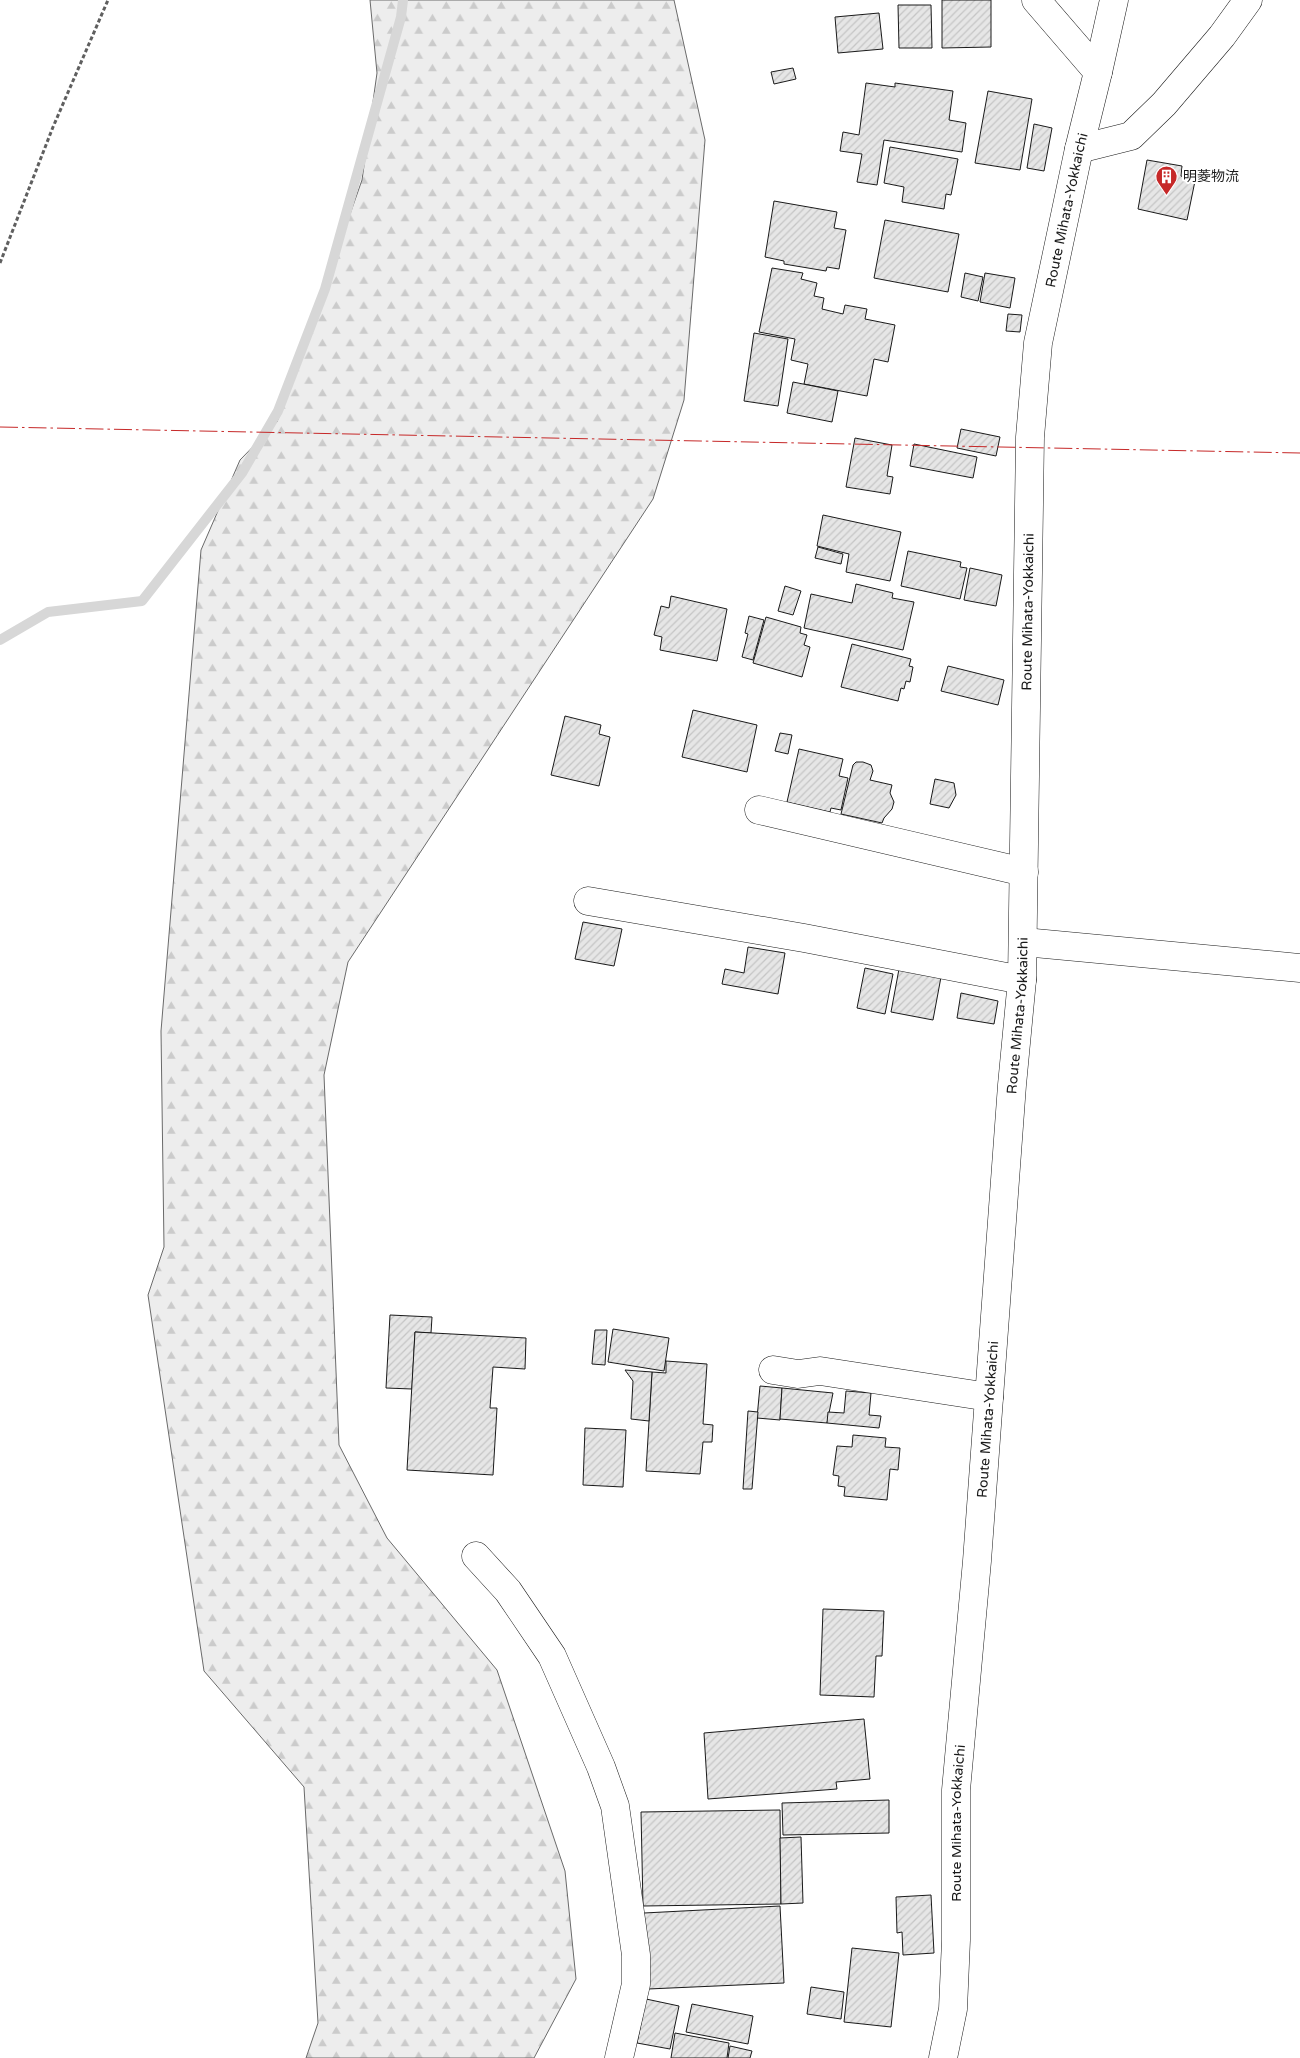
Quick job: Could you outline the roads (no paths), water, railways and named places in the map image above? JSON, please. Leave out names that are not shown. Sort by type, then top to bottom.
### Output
[{"type":"main road","points":[[1036,0],[1098,72]]},
{"type":"main road","name":"Route Mihata-Yokkaichi","points":[[943,2058],[953,2009],[956,1940],[956,1790],[1022,980],[1030,437],[1038,343],[1079,149],[1114,0]]},
{"type":"main road","points":[[1079,149],[1131,136],[1164,104],[1222,36],[1248,0]]},
{"type":"main road","points":[[759,810],[873,835],[1024,872]]},
{"type":"main road","points":[[588,901],[804,938],[1022,980]]},
{"type":"main road","points":[[1024,942],[1300,968]]},
{"type":"main road","points":[[773,1370],[798,1374],[820,1371],[989,1397]]},
{"type":"main road","points":[[476,1556],[508,1591],[552,1656],[601,1767],[615,1806],[636,1955],[636,1984],[618,2058]]},
{"type":"waterway","points":[[0,640],[48,612],[142,601],[242,473],[278,411],[325,289],[401,17],[403,0]]},
{"type":"place","name":"明菱物流","points":[[1167,195]]}]
